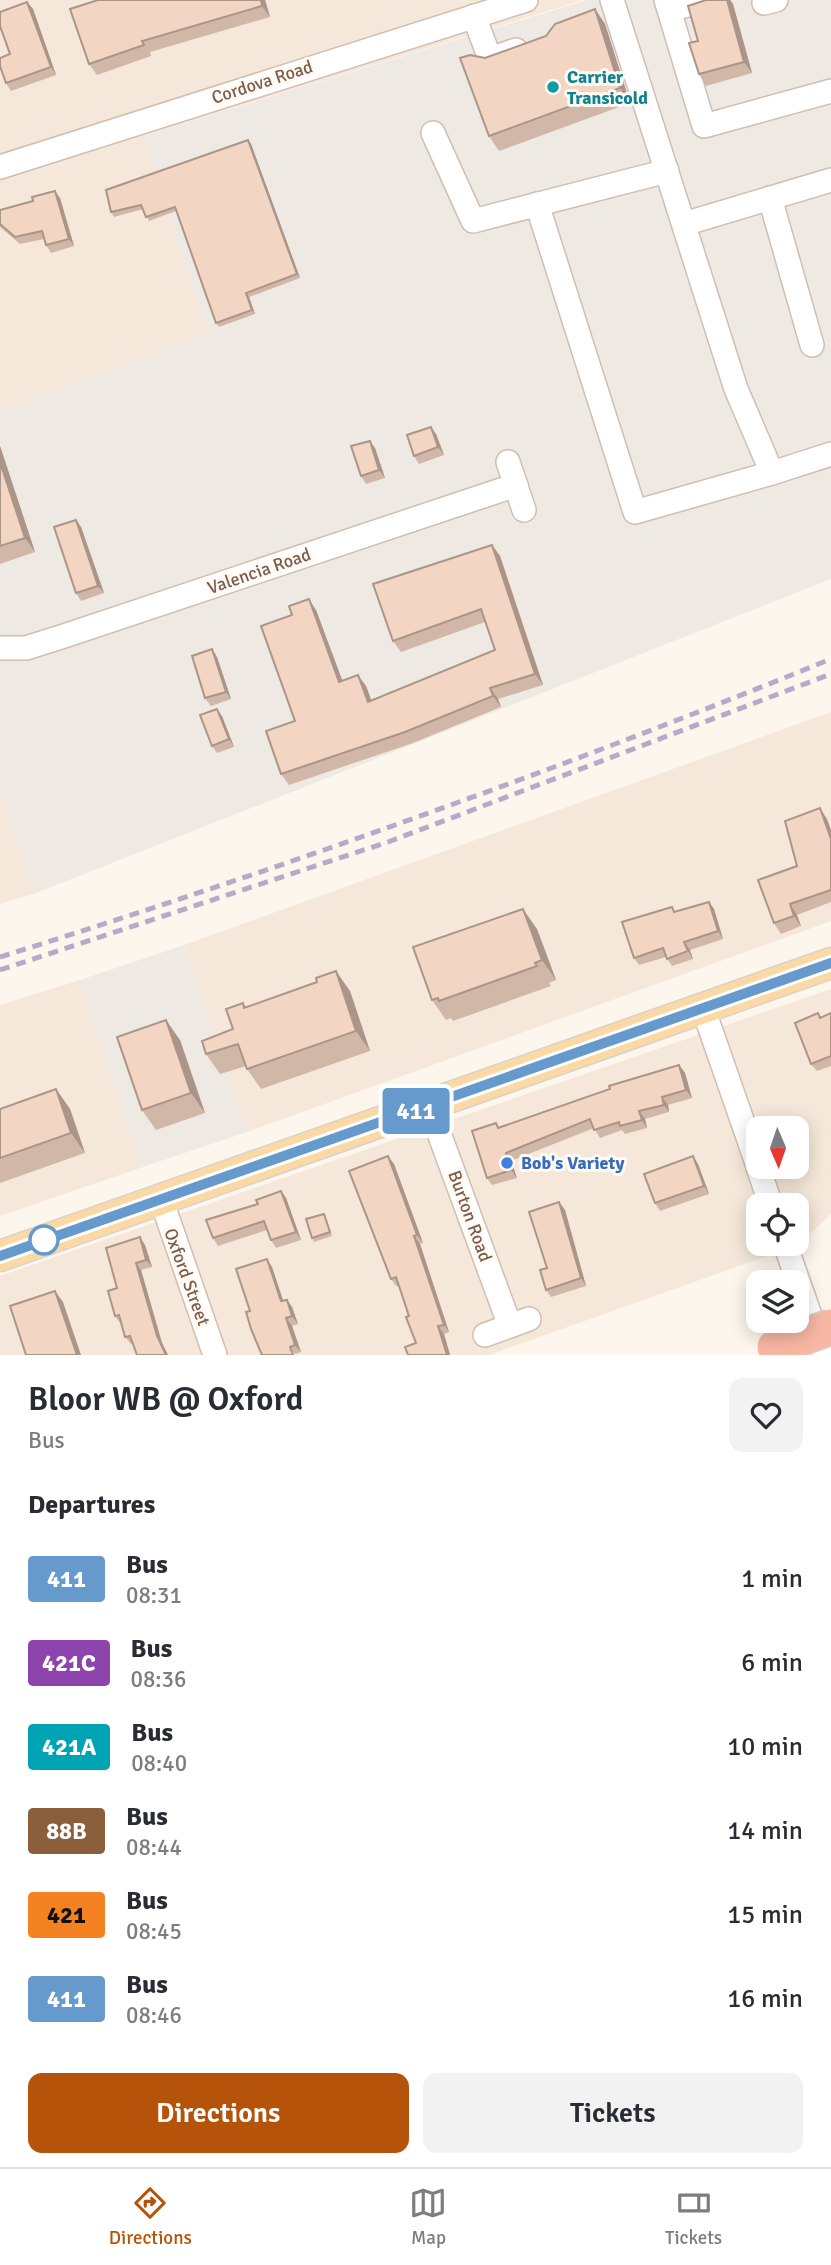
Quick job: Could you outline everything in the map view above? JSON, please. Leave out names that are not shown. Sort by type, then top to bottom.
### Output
[{"type":"highway","points":[[775,1348],[831,1327]]},
{"type":"main road","points":[[0,1256],[831,963]]},
{"type":"street","name":"Cordova Road","points":[[0,167],[526,0]]},
{"type":"street","points":[[612,0],[736,389],[772,473]]},
{"type":"street","points":[[706,0],[668,5],[704,126],[831,91]]},
{"type":"street","points":[[474,16],[490,59],[539,41]]},
{"type":"street","points":[[433,133],[473,221],[667,171]]},
{"type":"street","points":[[684,224],[831,180]]},
{"type":"street","points":[[770,198],[812,345]]},
{"type":"street","points":[[537,204],[635,512],[831,454]]},
{"type":"street","points":[[508,462],[524,510]]},
{"type":"street","name":"Valencia Road","points":[[0,648],[26,648],[516,485]]},
{"type":"street","points":[[703,1007],[746,1132]]},
{"type":"street","name":"Burton Road","points":[[429,1106],[520,1323],[485,1335]]},
{"type":"street","name":"Oxford Street","points":[[161,1199],[215,1355]]},
{"type":"street","points":[[789,1256],[824,1355]]},
{"type":"shaded area","points":[[0,0],[583,0],[143,136],[208,333],[0,411]]},
{"type":"shaded area","points":[[587,0],[831,0],[831,579],[36,893],[0,789],[0,411],[208,333],[143,136]]},
{"type":"shaded area","points":[[831,712],[831,921],[247,1132],[184,945]]},
{"type":"shaded area","points":[[0,789],[36,893],[0,904]]},
{"type":"shaded area","points":[[184,945],[247,1132],[143,1167],[80,980]]},
{"type":"shaded area","points":[[80,980],[143,1167],[0,1216],[0,1005]]},
{"type":"shaded area","points":[[831,989],[831,1214],[809,1235],[809,1193],[746,1193],[746,1256],[767,1256],[489,1355],[0,1355],[0,1276]]},
{"type":"building","points":[[98,0],[261,0],[262,6],[142,41],[144,45],[89,64],[70,9]]},
{"type":"building","points":[[706,0],[727,0],[744,62],[699,74],[689,43],[698,41],[688,6]]},
{"type":"building","points":[[27,2],[51,67],[6,83],[0,58],[10,54],[0,26],[0,12]]},
{"type":"building","name":"Carrier Transicold","points":[[595,9],[620,88],[489,136],[460,58],[470,55],[485,58],[546,36],[555,24]]},
{"type":"building","points":[[248,140],[297,274],[246,293],[252,310],[216,323],[175,207],[146,217],[141,205],[111,212],[106,190]]},
{"type":"building","points":[[55,191],[69,239],[46,245],[42,231],[15,237],[0,224],[0,210],[33,201],[32,197]]},
{"type":"building","points":[[431,427],[438,447],[414,456],[407,435]]},
{"type":"building","points":[[370,441],[379,470],[361,476],[351,446]]},
{"type":"building","points":[[0,462],[25,538],[0,546]]},
{"type":"building","points":[[76,520],[98,586],[76,593],[54,527]]},
{"type":"building","points":[[492,545],[535,674],[490,688],[493,696],[405,732],[281,774],[266,731],[295,721],[261,626],[292,615],[289,606],[309,599],[339,682],[358,675],[368,702],[495,650],[481,609],[393,641],[373,584]]},
{"type":"building","points":[[212,649],[226,692],[205,698],[192,656]]},
{"type":"building","points":[[217,709],[229,739],[212,746],[200,715]]},
{"type":"building","points":[[820,808],[831,839],[831,890],[790,904],[794,916],[774,923],[758,880],[797,866],[785,821]]},
{"type":"building","points":[[709,902],[718,931],[684,942],[688,951],[667,959],[663,948],[634,958],[622,922],[672,907],[674,912]]},
{"type":"building","points":[[523,909],[542,960],[535,963],[537,966],[439,1001],[438,998],[432,1000],[413,947]]},
{"type":"building","points":[[336,971],[356,1031],[247,1069],[238,1044],[206,1054],[202,1041],[233,1029],[226,1009],[243,1003],[244,1008],[317,982],[316,978]]},
{"type":"building","points":[[818,1013],[820,1018],[831,1013],[831,1056],[811,1064],[795,1023]]},
{"type":"building","points":[[166,1020],[191,1093],[142,1110],[117,1037]]},
{"type":"building","points":[[679,1065],[686,1090],[662,1097],[664,1105],[639,1111],[642,1120],[620,1126],[619,1122],[594,1130],[590,1119],[506,1153],[511,1170],[487,1178],[472,1131],[496,1123],[498,1128],[610,1089],[609,1086]]},
{"type":"building","points":[[56,1089],[71,1133],[0,1158],[0,1109]]},
{"type":"building","points":[[388,1156],[417,1235],[414,1236],[444,1325],[438,1326],[447,1355],[408,1355],[405,1347],[416,1343],[406,1317],[409,1316],[396,1277],[391,1279],[349,1171]]},
{"type":"building","points":[[693,1156],[704,1186],[655,1203],[644,1174]]},
{"type":"building","points":[[281,1191],[296,1232],[271,1240],[264,1221],[213,1238],[206,1220],[258,1204],[256,1200]]},
{"type":"building","points":[[559,1202],[581,1278],[546,1290],[540,1270],[547,1268],[529,1212]]},
{"type":"building","points":[[324,1214],[330,1232],[312,1238],[306,1219]]},
{"type":"building","points":[[140,1237],[146,1260],[136,1263],[157,1336],[166,1355],[137,1355],[130,1336],[125,1337],[119,1315],[115,1316],[108,1291],[117,1288],[106,1248]]},
{"type":"building","points":[[267,1259],[281,1301],[287,1300],[292,1316],[286,1318],[295,1345],[290,1347],[293,1355],[262,1355],[246,1312],[250,1311],[236,1269]]},
{"type":"building","points":[[55,1291],[77,1355],[26,1355],[10,1306]]},
{"type":"railway","points":[[0,957],[210,889],[418,817],[626,740],[831,659]]},
{"type":"railway","points":[[0,970],[388,842],[831,674]]},
{"type":"bus line","name":"411","points":[[0,1256],[831,963]]},
{"type":"place","name":"Carrier Transicold","points":[[553,87]]},
{"type":"place","name":"Bob's Variety","points":[[507,1163]]}]
